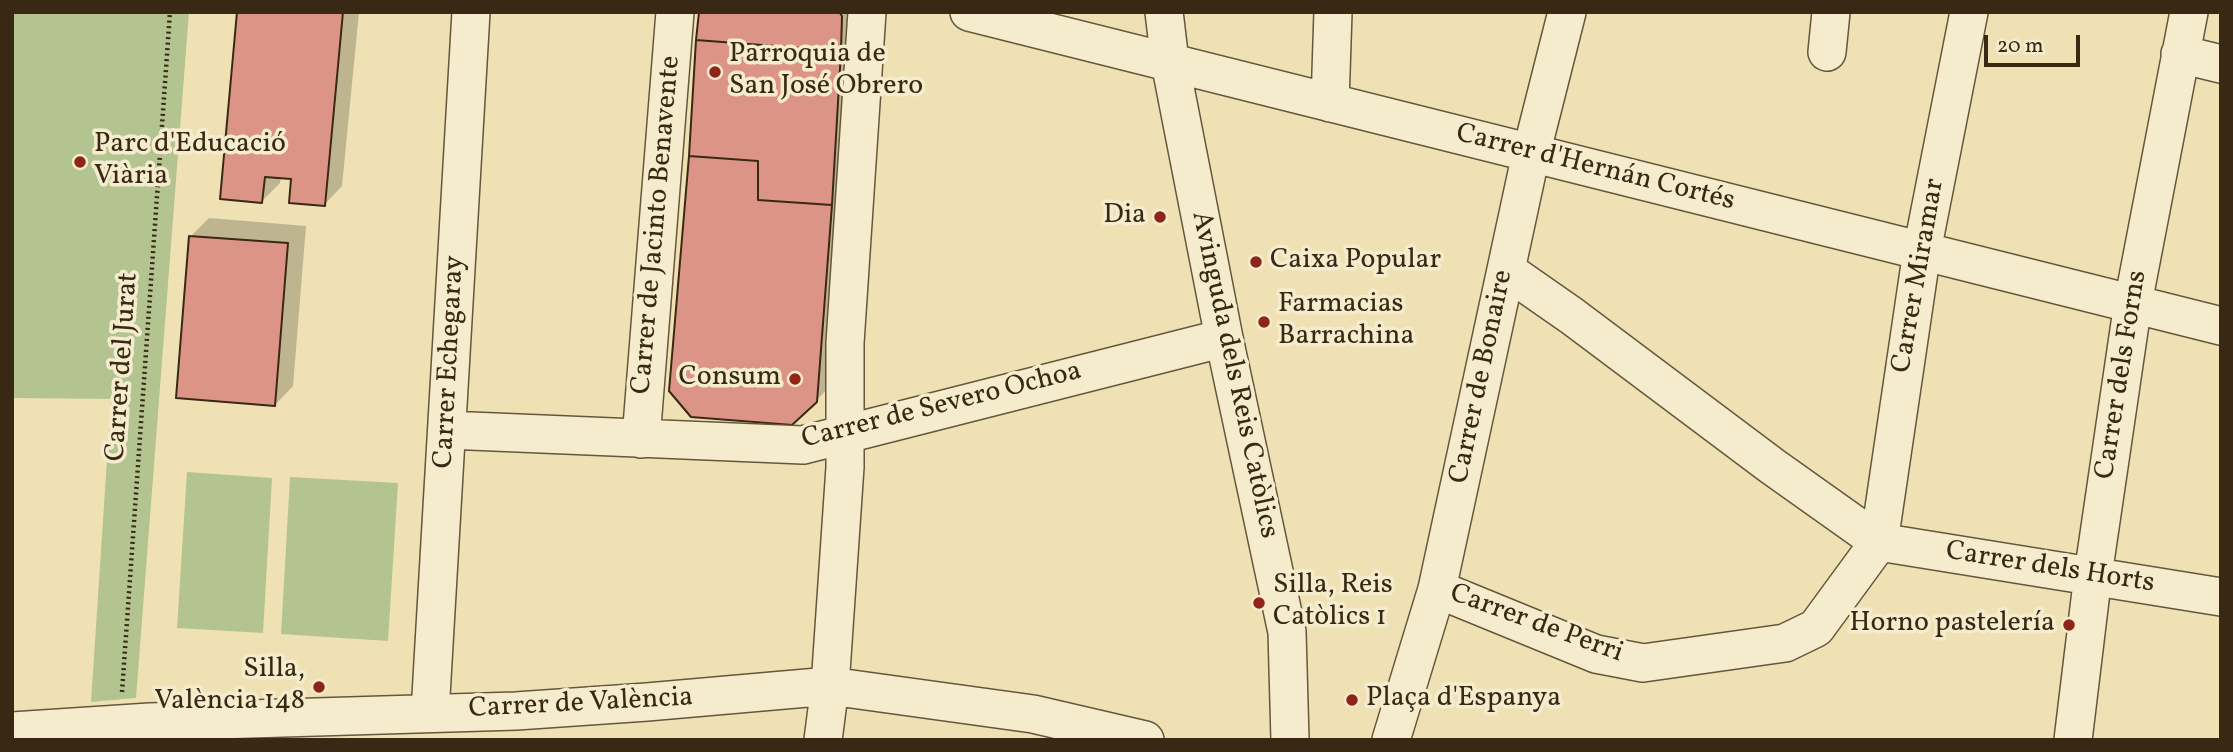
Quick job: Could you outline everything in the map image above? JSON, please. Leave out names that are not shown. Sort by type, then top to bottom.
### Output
[{"type":"street","name":"Carrer Echegaray","points":[[430,713],[471,12]]},
{"type":"street","name":"Carrer de Jacinto Benavente","points":[[640,439],[675,12]]},
{"type":"street","points":[[823,740],[830,686],[845,467],[845,343],[867,12]]},
{"type":"street","name":"Carrer d'Hernán Cortés","points":[[970,12],[2221,326]]},
{"type":"street","name":"Avinguda dels Reis Catòlics","points":[[1164,12],[1170,62],[1224,338],[1287,632],[1290,740]]},
{"type":"street","points":[[1331,103],[1333,12]]},
{"type":"street","name":"Carrer de Bonaire","points":[[1391,740],[1437,589],[1531,154],[1567,12]]},
{"type":"street","points":[[1827,52],[1830,12]]},
{"type":"street","name":"Carrer Miramar","points":[[1879,542],[1922,251],[1969,12]]},
{"type":"street","name":"Carrer dels Forns","points":[[2073,740],[2093,575],[2133,303],[2189,12]]},
{"type":"street","points":[[2180,54],[2221,64]]},
{"type":"street","points":[[1506,270],[1879,542]]},
{"type":"street","name":"Carrer de Severo Ochoa","points":[[447,430],[803,445],[1224,338]]},
{"type":"street","name":"Carrer dels Horts","points":[[1879,542],[2221,597]]},
{"type":"street","name":"Carrer de Perri","points":[[1437,589],[1596,654],[1643,663],[1785,643],[1816,628],[1879,542]]},
{"type":"street","name":"Carrer de València","points":[[12,731],[119,732],[430,713],[516,711],[830,686],[1033,714],[1145,740]]},
{"type":"path","name":"Carrer del Jurat","points":[[119,732],[170,12]]},
{"type":"green space","points":[[12,12],[189,12],[136,698],[91,702],[111,399],[12,398]]},
{"type":"green space","points":[[187,472],[272,478],[263,633],[177,628]]},
{"type":"green space","points":[[290,477],[398,483],[388,641],[281,634]]},
{"type":"building","points":[[237,12],[343,12],[325,206],[289,203],[291,179],[265,177],[262,203],[220,199]]},
{"type":"building","points":[[699,12],[839,12],[842,16],[841,51],[696,40]]},
{"type":"building","points":[[696,40],[841,51],[832,205],[758,200],[758,161],[689,156]]},
{"type":"building","points":[[689,156],[758,161],[758,200],[832,205],[817,402],[792,425],[691,417],[669,391]]},
{"type":"building","points":[[189,236],[288,243],[275,406],[176,398]]},
{"type":"place","name":"Parroquia de San José Obrero","points":[[715,72]]},
{"type":"place","name":"Parc d'Educació Viària","points":[[80,162]]},
{"type":"place","name":"Dia","points":[[1160,217]]},
{"type":"place","name":"Caixa Popular","points":[[1256,262]]},
{"type":"place","name":"Farmacias Barrachina","points":[[1264,322]]},
{"type":"place","name":"Consum","points":[[795,379]]},
{"type":"place","name":"Silla, Reis Catòlics 1","points":[[1259,603]]},
{"type":"place","name":"Horno pastelería","points":[[2069,625]]},
{"type":"place","name":"Silla, València 148","points":[[319,687]]},
{"type":"place","name":"Plaça d'Espanya","points":[[1352,700]]}]
